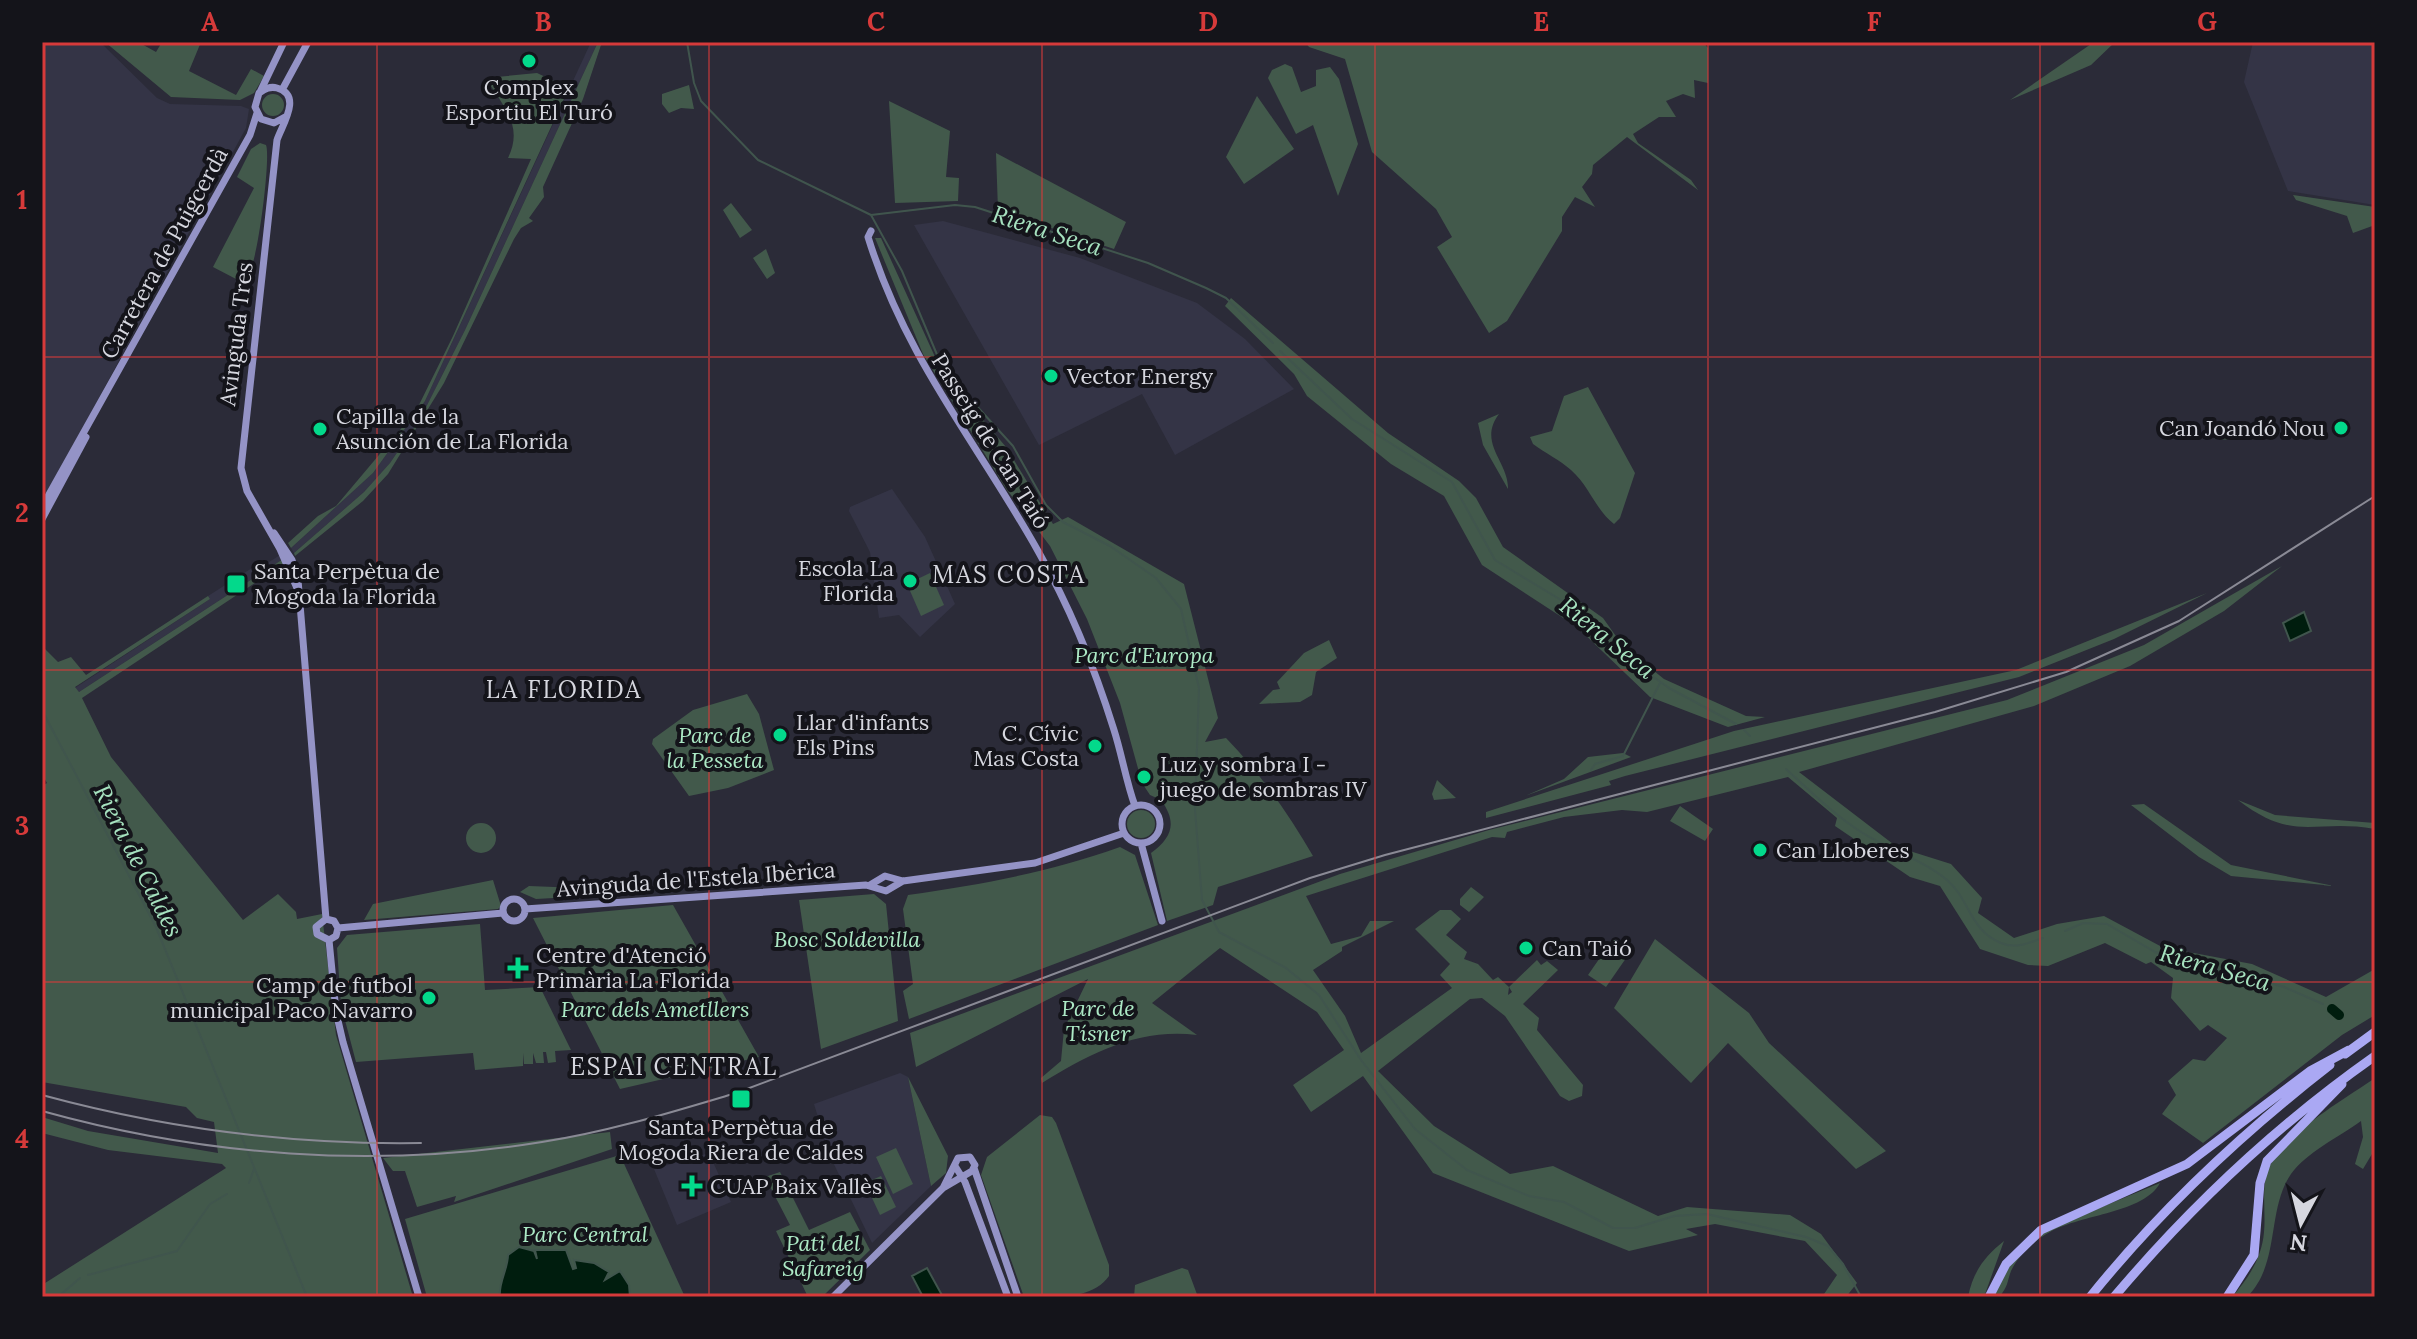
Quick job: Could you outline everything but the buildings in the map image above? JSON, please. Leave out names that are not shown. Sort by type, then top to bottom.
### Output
[{"type":"highway","points":[[2090,1297],[2142,1235],[2202,1173],[2277,1106],[2375,1032]]},
{"type":"highway","points":[[1989,1297],[2006,1264],[2041,1230],[2187,1164],[2310,1071],[2349,1050]]},
{"type":"highway","points":[[2114,1297],[2225,1178],[2375,1056]]},
{"type":"highway","points":[[2227,1297],[2254,1255],[2260,1183],[2267,1161],[2358,1067]]},
{"type":"highway","points":[[2262,1159],[2327,1101]]},
{"type":"main road","points":[[277,140],[267,122],[257,113],[255,102],[284,42]]},
{"type":"main road","points":[[282,90],[308,42]]},
{"type":"main road","points":[[260,92],[270,87],[282,90],[290,104],[285,117],[267,122]]},
{"type":"main road","name":"Carretera de Puigcerdà","points":[[42,519],[250,135],[257,113]]},
{"type":"main road","name":"Avinguda Tres","points":[[285,117],[277,140],[241,457],[247,491],[292,560],[298,592],[326,919]]},
{"type":"main road","name":"Carretera de Puigcerdà","points":[[250,135],[267,122]]},
{"type":"main road","name":"Passeig de Can Taió","points":[[871,231],[868,237],[875,258],[910,343],[950,414],[1026,530],[1081,638],[1113,729],[1135,806]]},
{"type":"main road","name":"Carretera de Puigcerdà","points":[[42,507],[110,389]]},
{"type":"main road","points":[[66,475],[65,464],[75,458]]},
{"type":"main road","points":[[1124,833],[1123,819],[1135,806],[1147,806],[1159,818],[1156,836],[1141,843]]},
{"type":"main road","points":[[893,884],[887,875],[879,884],[886,891],[893,884],[903,881],[1035,863],[1124,833],[1141,843],[1162,921]]},
{"type":"main road","name":"Avinguda de l'Estela Ibèrica","points":[[525,909],[879,884]]},
{"type":"main road","points":[[338,928],[503,913],[512,921],[518,920],[525,909],[520,900],[510,900],[504,905],[503,913]]},
{"type":"main road","points":[[326,919],[334,921],[338,928],[336,936],[329,940],[317,934],[316,927],[326,919]]},
{"type":"main road","points":[[329,940],[336,1012],[343,1042],[419,1297]]},
{"type":"main road","points":[[947,1186],[964,1172]]},
{"type":"main road","points":[[833,1297],[964,1172]]},
{"type":"main road","points":[[964,1172],[967,1188],[1008,1297]]},
{"type":"main road","points":[[964,1172],[1018,1297]]},
{"type":"main road","points":[[947,1186],[967,1188]]},
{"type":"shaded area","points":[[42,42],[100,42],[157,98],[170,104],[241,106],[249,109],[246,128],[42,502]]},
{"type":"shaded area","points":[[591,42],[598,42],[465,330],[420,419],[390,463],[364,492],[294,553],[291,548],[373,473],[425,401]]},
{"type":"shaded area","points":[[2253,42],[2375,42],[2375,205],[2288,191],[2244,82]]},
{"type":"shaded area","points":[[943,221],[1080,258],[1197,303],[1245,339],[1294,389],[1175,455],[1142,394],[1039,445],[914,225]]},
{"type":"shaded area","name":"Escola La Florida","points":[[892,489],[925,537],[955,604],[920,637],[899,615],[879,618],[870,552],[849,511],[850,507]]},
{"type":"shaded area","points":[[280,555],[283,559],[79,692],[75,688],[210,599],[208,596],[260,563],[263,566]]},
{"type":"shaded area","points":[[2304,612],[2311,631],[2290,641],[2283,623]]},
{"type":"shaded area","points":[[900,1073],[908,1077],[931,1186],[872,1243],[830,1156],[814,1104]]},
{"type":"shaded area","name":"CUAP Baix Vallès","points":[[709,1153],[731,1202],[677,1225],[654,1169]]},
{"type":"shaded area","points":[[519,1247],[534,1251],[537,1259],[535,1250],[566,1250],[573,1269],[576,1268],[574,1260],[594,1263],[609,1272],[605,1280],[620,1271],[629,1285],[630,1297],[500,1297],[508,1255]]},
{"type":"shaded area","points":[[927,1268],[943,1297],[923,1297],[912,1276]]},
{"type":"green space","points":[[105,42],[138,42],[156,52],[162,42],[201,42],[189,71],[236,95],[251,69],[264,76],[254,93],[240,100],[171,97]]},
{"type":"green space","points":[[598,42],[602,42],[583,99],[543,187],[544,197],[529,218],[533,221],[521,228],[514,239],[444,383],[388,474],[363,501],[295,556],[294,553],[364,492],[390,463],[420,419],[465,330]]},
{"type":"green space","points":[[1305,42],[1703,42],[1708,48],[1708,83],[1694,80],[1695,98],[1683,94],[1666,101],[1676,117],[1659,117],[1633,134],[1638,143],[1691,180],[1698,190],[1627,137],[1593,165],[1592,174],[1582,187],[1595,207],[1575,197],[1562,217],[1562,231],[1507,321],[1489,333],[1437,247],[1452,237],[1436,209],[1372,152],[1345,59],[1309,47]]},
{"type":"green space","points":[[2094,42],[2115,42],[2091,65],[2010,100]]},
{"type":"green space","points":[[1285,64],[1292,67],[1301,92],[1316,86],[1316,70],[1330,67],[1339,79],[1358,144],[1338,196],[1313,125],[1296,134],[1268,78],[1272,70]]},
{"type":"green space","points":[[537,73],[569,88],[425,401],[373,473],[291,548],[288,543],[318,516],[336,506],[416,411],[453,336],[531,159],[508,158],[514,136],[513,126],[486,78]]},
{"type":"green space","points":[[689,85],[694,109],[681,108],[669,113],[662,104],[662,94]]},
{"type":"green space","points":[[273,94],[281,97],[284,105],[281,113],[273,116],[265,113],[262,105],[265,97]]},
{"type":"green space","points":[[1257,96],[1294,149],[1244,184],[1226,157]]},
{"type":"green space","points":[[889,101],[950,131],[946,177],[959,178],[958,201],[895,203]]},
{"type":"green space","points":[[260,143],[266,145],[267,168],[257,245],[251,267],[236,279],[213,267],[254,188],[237,177],[251,149]]},
{"type":"green space","points":[[996,153],[1126,222],[1114,249],[998,210]]},
{"type":"green space","points":[[2293,195],[2375,207],[2375,225],[2353,233],[2347,216],[2296,200]]},
{"type":"green space","points":[[731,203],[752,230],[740,238],[723,210]]},
{"type":"green space","name":"Parc d'Europa","points":[[875,238],[881,238],[941,370],[1006,447],[1053,524],[1068,517],[1184,584],[1218,718],[1205,742],[1226,738],[1273,794],[1313,856],[1218,887],[1213,905],[1167,921],[1151,853],[1168,835],[1171,822],[1161,800],[1150,795],[1142,783],[1120,703],[1087,619],[1050,546],[1007,490],[923,354]]},
{"type":"green space","points":[[766,249],[775,273],[767,279],[753,258]]},
{"type":"green space","points":[[1231,298],[1388,433],[1459,481],[1476,498],[1503,547],[1603,618],[1623,646],[1664,679],[1746,716],[1765,717],[1728,727],[1650,697],[1577,627],[1482,565],[1444,496],[1391,464],[1307,396],[1294,374],[1225,306]]},
{"type":"green space","points":[[1588,387],[1635,473],[1620,518],[1614,524],[1578,477],[1533,444],[1530,437],[1552,431],[1564,396]]},
{"type":"green space","points":[[1499,414],[1493,424],[1492,443],[1504,470],[1508,489],[1483,445],[1478,423]]},
{"type":"green space","points":[[2215,424],[2237,424],[2235,440],[2214,439]]},
{"type":"green space","points":[[283,559],[285,563],[82,698],[111,757],[243,920],[278,894],[296,912],[297,919],[322,914],[336,1035],[413,1297],[42,1297],[42,1285],[226,1168],[222,1164],[108,1150],[42,1133],[42,1117],[88,1131],[218,1153],[214,1122],[197,1118],[186,1107],[42,1082],[42,786],[47,783],[42,774],[42,646],[58,662],[71,657],[86,675],[208,596],[210,599],[75,687],[79,692]]},
{"type":"green space","name":"Parc de Tísner","points":[[2282,566],[2224,611],[2130,666],[2034,706],[1799,772],[1897,847],[1951,864],[1982,898],[1978,913],[2014,938],[2057,924],[2104,916],[2162,947],[2252,964],[2326,997],[2375,969],[2375,1015],[2342,1035],[2203,1143],[2162,1114],[2176,1095],[2168,1081],[2193,1059],[2205,1061],[2227,1038],[2208,1025],[2200,1031],[2171,998],[2173,978],[2151,962],[2146,964],[2105,943],[2048,966],[2028,965],[1980,949],[1940,886],[1910,877],[1835,826],[1837,818],[1788,777],[1647,812],[1622,810],[1564,817],[1507,832],[1505,838],[1492,837],[1306,896],[1331,944],[1361,936],[1370,921],[1394,921],[1342,947],[1342,951],[1313,970],[1345,1016],[1361,1053],[1452,988],[1440,975],[1450,964],[1415,929],[1440,910],[1451,910],[1461,919],[1446,935],[1467,952],[1464,959],[1478,964],[1493,980],[1498,977],[1509,987],[1537,960],[1541,965],[1547,961],[1558,970],[1523,1004],[1539,1018],[1537,1030],[1583,1085],[1582,1096],[1569,1101],[1560,1096],[1505,1016],[1482,998],[1470,999],[1378,1071],[1434,1126],[1510,1174],[1553,1166],[1658,1216],[1687,1207],[1790,1215],[1821,1234],[1857,1283],[1846,1297],[1822,1297],[1837,1275],[1805,1241],[1715,1224],[1686,1229],[1698,1235],[1629,1251],[1433,1173],[1363,1076],[1311,1112],[1293,1085],[1344,1050],[1317,1012],[1220,948],[1152,1003],[1197,1035],[1155,1035],[1135,1039],[1097,1053],[1042,1083],[1041,1078],[1061,1061],[1064,1029],[1088,979],[916,1067],[910,1033],[1340,874],[1489,830],[2007,700],[2144,645]]},
{"type":"green space","points":[[930,573],[944,605],[921,616],[907,584]]},
{"type":"green space","points":[[2207,593],[2114,639],[2019,677],[1625,776],[1609,781],[1611,785],[1486,818],[1486,812],[1734,731],[2016,670]]},
{"type":"green space","points":[[1329,640],[1337,658],[1316,672],[1312,695],[1300,702],[1259,704],[1273,690],[1280,689],[1277,682],[1304,653]]},
{"type":"green space","name":"Parc de la Pesseta","points":[[747,694],[759,714],[774,770],[728,788],[689,796],[652,744],[653,739],[693,710]]},
{"type":"green space","points":[[1623,753],[1631,757],[1525,796],[1564,779],[1588,757]]},
{"type":"green space","points":[[1437,780],[1456,798],[1434,800],[1432,794]]},
{"type":"green space","points":[[2238,800],[2275,815],[2375,823],[2375,829],[2290,826],[2275,822]]},
{"type":"green space","points":[[2144,804],[2231,865],[2334,886],[2231,876],[2199,857],[2131,805]]},
{"type":"green space","points":[[1680,806],[1713,829],[1705,841],[1670,821]]},
{"type":"green space","points":[[1141,810],[1151,814],[1155,824],[1151,834],[1141,838],[1131,834],[1127,824],[1131,814]]},
{"type":"green space","points":[[481,823],[487,824],[495,832],[495,844],[487,852],[481,853],[475,852],[467,844],[466,838],[467,832],[475,824]]},
{"type":"green space","points":[[1120,847],[1135,855],[1158,925],[909,1019],[903,991],[913,984],[903,909],[908,895],[1015,877]]},
{"type":"green space","points":[[493,880],[501,906],[498,909],[364,920],[373,904]]},
{"type":"green space","points":[[529,886],[605,889],[606,895],[536,899],[520,892]]},
{"type":"green space","points":[[1471,887],[1484,897],[1469,912],[1460,905],[1460,899]]},
{"type":"green space","name":"Bosc Soldevilla","points":[[874,894],[886,904],[898,1021],[821,1049],[799,900]]},
{"type":"green space","name":"Parc dels Ametllers","points":[[673,905],[759,1057],[620,1089],[533,918]]},
{"type":"green space","name":"Camp de futbol municipal Paco Navarro","points":[[480,924],[485,990],[540,987],[571,1050],[555,1051],[556,1062],[548,1063],[546,1052],[543,1052],[544,1063],[536,1063],[533,1053],[533,1064],[524,1064],[523,1053],[523,1066],[475,1070],[473,1053],[356,1062],[341,1005],[337,948],[347,935]]},
{"type":"green space","points":[[1613,939],[1631,951],[1606,987],[1588,975]]},
{"type":"green space","points":[[1655,939],[1749,1013],[1769,1043],[1886,1151],[1856,1169],[1728,1043],[1691,1083],[1614,1008]]},
{"type":"green space","points":[[908,1077],[948,1156],[946,1173],[931,1186]]},
{"type":"green space","points":[[2375,1078],[2375,1149],[2363,1169],[2355,1164],[2363,1137],[2361,1121],[2314,1152],[2291,1174],[2278,1204],[2265,1269],[2247,1297],[2232,1297],[2249,1275],[2261,1250],[2265,1185],[2275,1157],[2315,1119]]},
{"type":"green space","points":[[1040,1115],[1052,1117],[1056,1123],[1109,1265],[1109,1276],[1102,1284],[1081,1294],[1024,1297],[981,1175],[987,1157]]},
{"type":"green space","points":[[610,1132],[612,1149],[454,1202],[456,1196],[417,1207],[405,1171],[393,1171],[383,1158]]},
{"type":"green space","points":[[896,1148],[913,1184],[893,1194],[876,1157]]},
{"type":"green space","name":"Parc Central","points":[[620,1155],[685,1297],[427,1297],[405,1219]]},
{"type":"green space","name":"Pati del Safareig","points":[[780,1172],[809,1230],[850,1212],[870,1250],[822,1297],[808,1297],[776,1231],[790,1225],[765,1177]]},
{"type":"green space","points":[[881,1176],[896,1207],[880,1215],[865,1183]]},
{"type":"green space","points":[[2160,1183],[2141,1201],[2063,1226],[2039,1239],[2014,1265],[1999,1297],[1992,1297],[2010,1262],[2046,1230]]},
{"type":"green space","points":[[2004,1241],[1984,1297],[1968,1297],[1980,1266]]},
{"type":"green space","points":[[1182,1268],[1188,1270],[1198,1297],[1134,1297],[1135,1285]]},
{"type":"waterway","name":"Riera Seca","points":[[687,42],[694,83],[701,101],[758,160],[871,215],[955,205],[975,207],[1148,263],[1226,298],[1273,343]]},
{"type":"waterway","points":[[871,215],[902,271],[943,369],[1013,446],[1046,505],[1063,522],[1110,546],[1156,578],[1181,609],[1199,688],[1195,809],[1202,900],[1219,932],[1286,968],[1319,995],[1361,1060],[1415,1129],[1467,1170],[1529,1196],[1564,1202],[1613,1228],[1635,1228],[1674,1216],[1707,1214],[1806,1237],[1828,1246],[1843,1264],[1861,1297]]},
{"type":"waterway","name":"Riera Seca","points":[[1280,351],[1352,419],[1452,482],[1495,560],[1584,614],[1635,664],[1669,688],[1736,724]]},
{"type":"waterway","points":[[1591,770],[1595,764],[1623,756],[1660,683]]},
{"type":"waterway","name":"Riera de Caldes","points":[[42,710],[156,927],[307,1297]]},
{"type":"waterway","name":"Riera Seca","points":[[1744,730],[1750,736]]},
{"type":"waterway","name":"Riera Seca","points":[[1786,769],[1851,825],[1947,880],[1976,923],[1991,938],[2012,945],[2043,938]]},
{"type":"waterway","name":"Riera Seca","points":[[2065,931],[2083,923],[2107,924],[2155,952],[2284,987],[2323,1004]]},
{"type":"waterway","name":"Riera Seca","points":[[2332,1009],[2339,1015]]},
{"type":"waterway","points":[[249,1183],[254,1169]]},
{"type":"waterway","points":[[88,1275],[177,1251],[210,1204],[227,1194]]},
{"type":"waterway","points":[[58,1297],[80,1278]]},
{"type":"railway","points":[[42,1111],[165,1139],[227,1148],[353,1156],[479,1150],[567,1138],[640,1121],[736,1093],[1310,878],[1385,855],[1935,712],[2066,672],[2179,621],[2375,496]]},
{"type":"railway","points":[[42,1095],[183,1126],[277,1138],[421,1143]]},
{"type":"place","name":"Complex Esportiu El Turó","points":[[529,61]]},
{"type":"place","name":"Vector Energy","points":[[1051,376]]},
{"type":"place","name":"Can Joandó Nou","points":[[2341,428]]},
{"type":"place","name":"Capilla de la Asunción de La Florida","points":[[320,429]]},
{"type":"place","name":"Escola La Florida","points":[[910,581]]},
{"type":"place","name":"Santa Perpètua de Mogoda la Florida","points":[[236,584]]},
{"type":"place","name":"Llar d'infants Els Pins","points":[[780,735]]},
{"type":"place","name":"C. Cívic Mas Costa","points":[[1095,746]]},
{"type":"place","name":"Luz y sombra I - juego de sombras IV","points":[[1144,777]]},
{"type":"place","name":"Can Lloberes","points":[[1760,850]]},
{"type":"place","name":"Can Taió","points":[[1526,948]]},
{"type":"place","name":"Centre d'Atenció Primària La Florida","points":[[518,968]]},
{"type":"place","name":"Camp de futbol municipal Paco Navarro","points":[[429,998]]},
{"type":"place","name":"Santa Perpètua de Mogoda Riera de Caldes","points":[[741,1099]]},
{"type":"place","name":"CUAP Baix Vallès","points":[[692,1186]]},
{"type":"district","name":"MAS COSTA","points":[[1009,575]]},
{"type":"district","name":"LA FLORIDA","points":[[564,690]]},
{"type":"district","name":"ESPAI CENTRAL","points":[[674,1067]]}]
